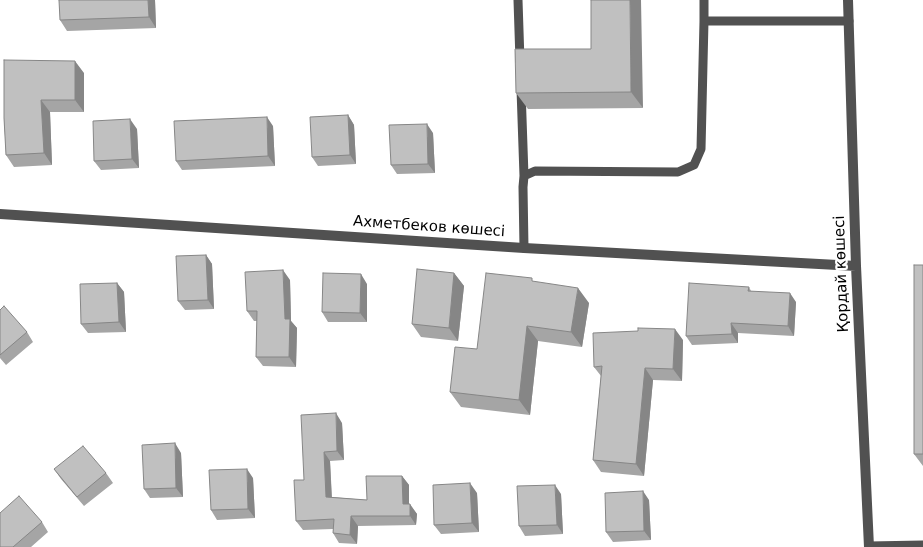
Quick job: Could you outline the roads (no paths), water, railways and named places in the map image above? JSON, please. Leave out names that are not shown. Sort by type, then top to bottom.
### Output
[{"type":"street","name":"Қордай көшесі","points":[[848,0],[856,266],[869,546]]},
{"type":"street","name":"Ахметбеков көшесі","points":[[0,214],[524,248],[856,266]]},
{"type":"lane","points":[[518,0],[520,68]]},
{"type":"lane","points":[[524,176],[535,171],[678,172],[694,165],[701,149],[704,0]]},
{"type":"lane","points":[[704,21],[849,21]]},
{"type":"lane","points":[[521,78],[524,248]]},
{"type":"lane","points":[[869,546],[923,545]]}]
